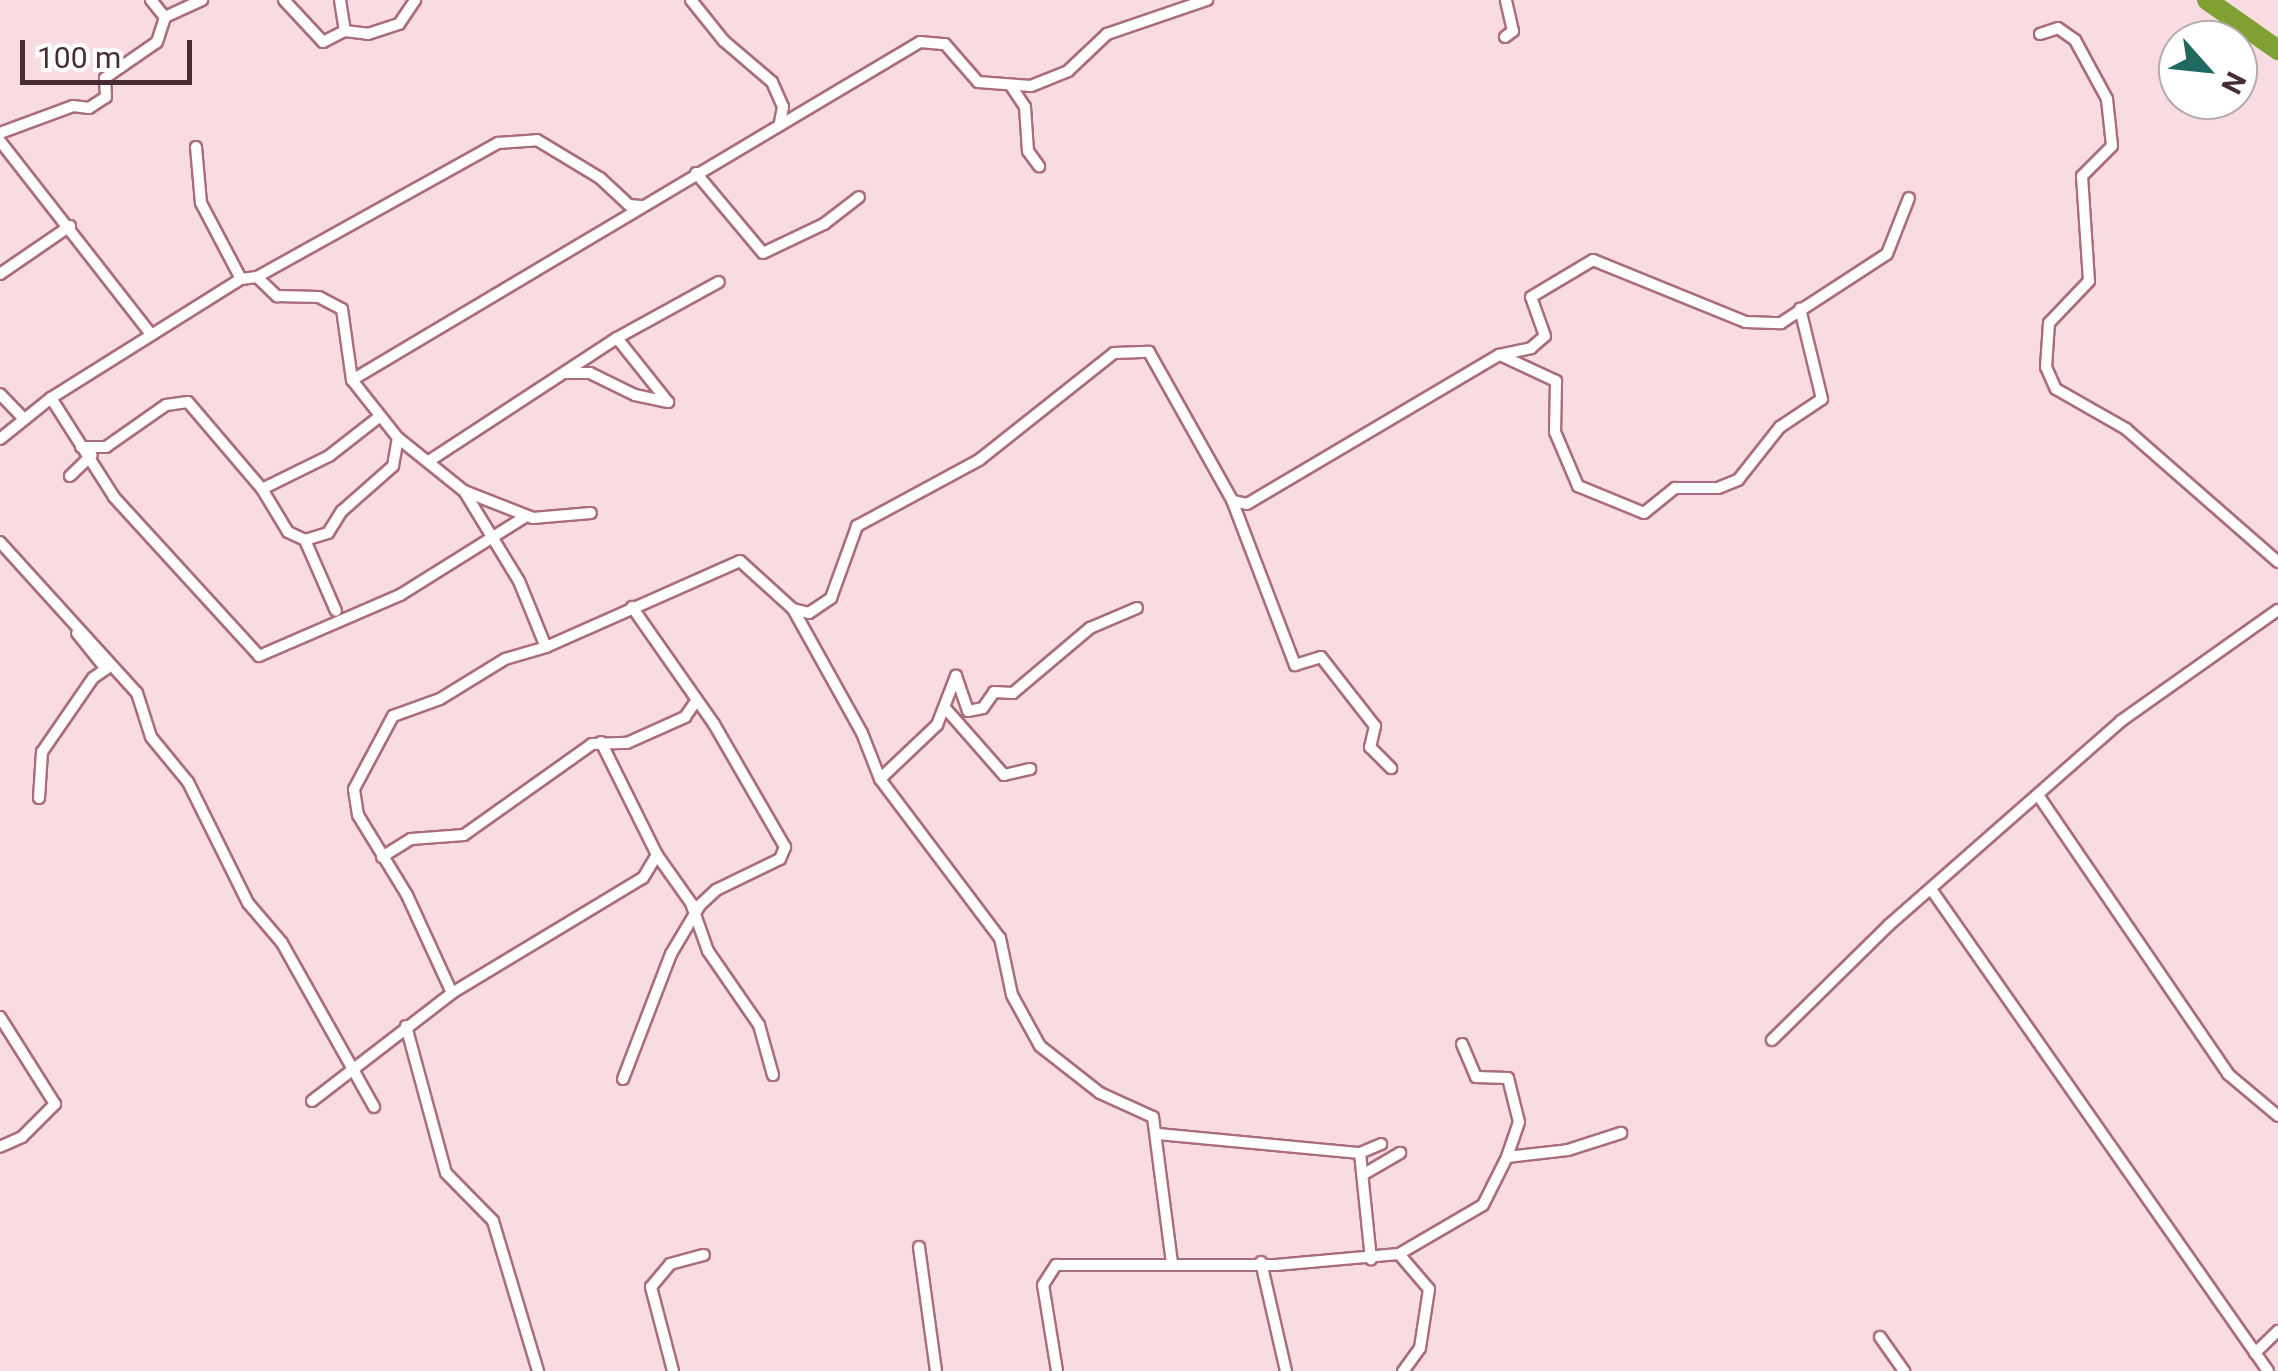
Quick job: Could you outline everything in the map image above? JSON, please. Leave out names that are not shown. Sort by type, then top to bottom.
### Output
[{"type":"street","points":[[151,0],[165,16]]},
{"type":"street","points":[[0,132],[72,106],[89,108],[106,97],[106,78],[157,42],[165,16],[202,0]]},
{"type":"street","points":[[284,0],[322,42],[345,31],[368,34],[399,24],[415,0]]},
{"type":"street","points":[[340,0],[345,31]]},
{"type":"street","points":[[691,0],[734,52],[772,82],[782,107],[780,123]]},
{"type":"street","points":[[352,380],[780,123],[932,39],[945,44],[978,82],[1011,86],[1045,83],[1068,71],[1107,34],[1207,0]]},
{"type":"street","points":[[1506,0],[1514,31],[1506,37]]},
{"type":"street","points":[[2040,34],[2058,28],[2075,40],[2106,100],[2112,146],[2082,176],[2089,281],[2049,322],[2046,367],[2056,388],[2126,429],[2278,562]]},
{"type":"street","points":[[1011,86],[1025,107],[1028,151],[1039,166]]},
{"type":"street","points":[[0,439],[51,398],[150,333],[241,279],[258,278],[498,142],[536,140],[600,178],[630,205],[642,206]]},
{"type":"street","points":[[0,141],[150,333]]},
{"type":"street","points":[[196,147],[201,203],[241,279]]},
{"type":"street","points":[[696,173],[763,254],[824,224],[860,197]]},
{"type":"street","points":[[1232,500],[1247,504],[1294,470],[1499,355],[1524,351],[1545,336],[1531,296],[1593,260],[1746,322],[1780,322],[1887,254],[1909,198]]},
{"type":"street","points":[[0,274],[70,226]]},
{"type":"street","points":[[258,278],[276,296],[319,297],[342,309],[352,380],[398,438],[464,491],[526,516]]},
{"type":"street","points":[[429,461],[617,338],[718,282]]},
{"type":"street","points":[[1499,355],[1556,380],[1555,432],[1578,486],[1644,513],[1674,488],[1718,488],[1738,480],[1780,427],[1822,399],[1800,309]]},
{"type":"street","points":[[565,373],[590,373],[635,396],[668,402],[617,338]]},
{"type":"street","points":[[792,609],[809,613],[831,598],[857,526],[979,460],[1114,353],[1149,352],[1163,367],[1232,500],[1295,665],[1320,656],[1375,726],[1370,746],[1391,768]]},
{"type":"street","points":[[0,394],[24,418]]},
{"type":"street","points":[[51,398],[81,447],[92,454],[114,497],[259,656],[400,595],[488,534],[526,516],[591,513]]},
{"type":"street","points":[[70,476],[92,454],[166,405],[188,402],[262,489],[288,532],[305,540],[336,612]]},
{"type":"street","points":[[262,489],[328,456],[379,416]]},
{"type":"street","points":[[305,540],[328,533],[342,511],[393,466],[398,438]]},
{"type":"street","points":[[464,491],[519,581],[546,647]]},
{"type":"street","points":[[0,542],[137,693],[151,737],[188,782],[248,903],[282,942],[374,1108]]},
{"type":"street","points":[[452,993],[358,814],[354,790],[392,716],[440,699],[505,659],[546,647],[740,561],[792,609],[862,733],[880,779],[1000,938],[1012,995],[1040,1046],[1100,1093],[1153,1117],[1172,1263]]},
{"type":"street","points":[[623,1079],[671,954],[696,916],[716,890],[780,860],[786,847],[696,701],[632,607]]},
{"type":"street","points":[[880,779],[927,738],[946,709],[956,676],[968,711],[983,708],[994,692],[1013,693],[1090,628],[1137,608]]},
{"type":"street","points":[[1772,1040],[1930,888],[2120,721],[2278,610]]},
{"type":"street","points":[[39,798],[42,752],[93,678],[106,669],[80,645],[75,627]]},
{"type":"street","points":[[382,858],[410,839],[464,835],[601,742],[627,743],[685,717],[696,701]]},
{"type":"street","points":[[946,709],[1004,776],[1030,768]]},
{"type":"street","points":[[601,742],[657,854],[696,916],[708,952],[760,1025],[773,1076]]},
{"type":"street","points":[[2038,795],[2228,1074],[2278,1116]]},
{"type":"street","points":[[312,1102],[353,1065],[452,993],[643,878],[657,854]]},
{"type":"street","points":[[1930,888],[2268,1371]]},
{"type":"street","points":[[0,1016],[55,1104],[22,1137],[0,1146]]},
{"type":"street","points":[[406,1026],[446,1173],[493,1221],[538,1371]]},
{"type":"street","points":[[1057,1371],[1043,1285],[1050,1268],[1371,1259],[1400,1254],[1483,1205],[1519,1122],[1508,1078],[1476,1076],[1462,1044]]},
{"type":"street","points":[[1507,1157],[1568,1150],[1621,1132]]},
{"type":"street","points":[[1158,1134],[1360,1153],[1381,1144]]},
{"type":"street","points":[[1360,1153],[1371,1259]]},
{"type":"street","points":[[1364,1174],[1400,1154]]},
{"type":"street","points":[[919,1247],[932,1370]]},
{"type":"street","points":[[1400,1254],[1429,1288],[1420,1348],[1403,1371]]},
{"type":"street","points":[[672,1371],[651,1288],[670,1264],[704,1256]]},
{"type":"street","points":[[1261,1262],[1286,1371]]},
{"type":"street","points":[[2255,1352],[2278,1331]]},
{"type":"street","points":[[1880,1337],[1904,1371]]},
{"type":"waterway","points":[[2207,0],[2278,50]]}]
